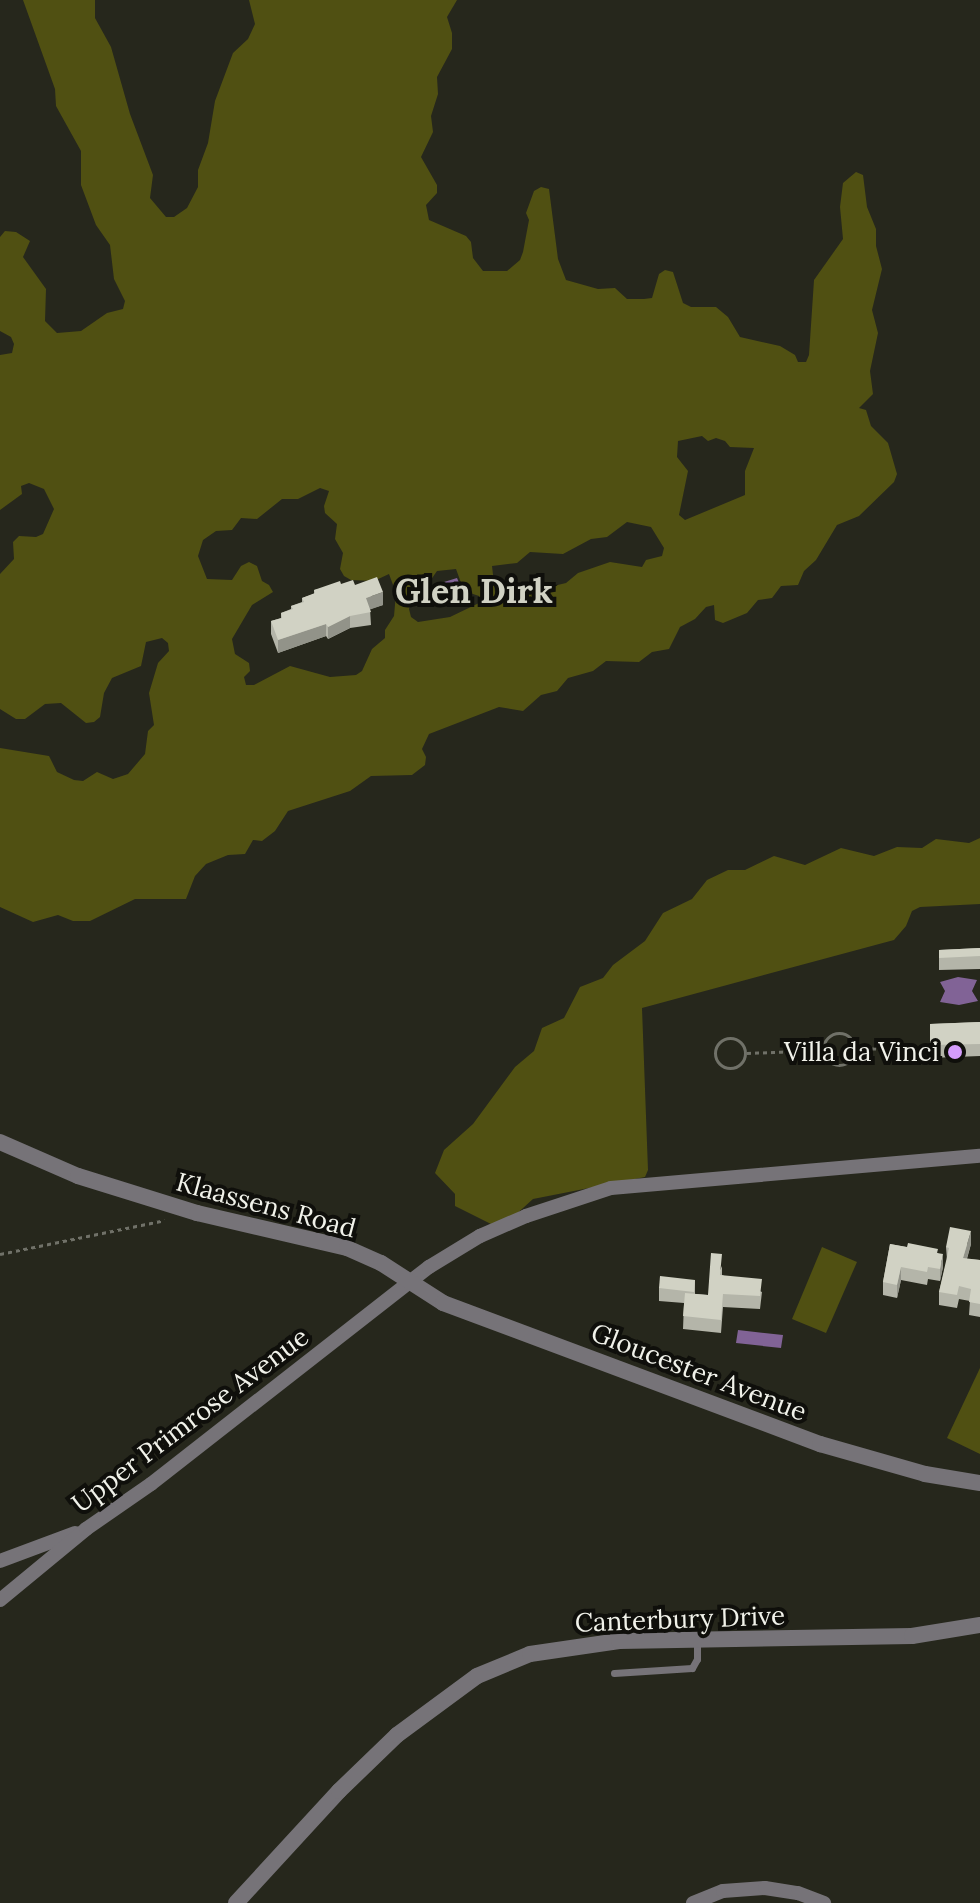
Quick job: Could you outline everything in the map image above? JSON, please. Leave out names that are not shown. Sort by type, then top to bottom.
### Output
[{"type":"street","name":"Klaassens Road","points":[[0,1142],[46,1164],[117,1189],[197,1213],[347,1248],[410,1281]]},
{"type":"street","points":[[410,1281],[480,1236],[526,1216],[611,1188],[980,1156]]},
{"type":"street","name":"Gloucester Avenue","points":[[410,1281],[443,1303],[820,1444],[925,1474],[980,1483]]},
{"type":"street","name":"Upper Primrose Avenue","points":[[0,1600],[86,1529],[151,1484],[410,1281]]},
{"type":"street","points":[[0,1561],[86,1529]]},
{"type":"street","name":"Canterbury Drive","points":[[236,1903],[339,1791],[397,1735],[477,1676],[530,1654],[560,1647],[619,1641],[912,1636],[980,1625]]},
{"type":"street","points":[[693,1903],[723,1891],[765,1888],[798,1893],[824,1903]]},
{"type":"lane","points":[[614,1673],[696,1664],[697,1641]]},
{"type":"path","points":[[839,1033],[849,1035],[856,1049],[849,1062],[840,1066],[830,1063],[823,1050],[825,1040],[839,1033]]},
{"type":"path","points":[[730,1037],[741,1042],[746,1053],[742,1064],[731,1068],[720,1064],[715,1054],[719,1042],[730,1037]]},
{"type":"path","points":[[856,1049],[930,1047]]},
{"type":"path","points":[[746,1053],[823,1050]]},
{"type":"path","points":[[0,1254],[166,1220]]},
{"type":"shaded area","points":[[23,0],[95,0],[95,18],[111,47],[130,114],[153,175],[150,198],[166,217],[174,217],[187,208],[198,187],[198,170],[208,143],[215,101],[233,53],[248,39],[255,24],[249,0],[457,0],[447,17],[452,33],[452,49],[437,77],[438,94],[431,116],[433,132],[421,157],[437,185],[437,193],[426,205],[429,220],[466,236],[471,242],[473,258],[483,271],[507,271],[520,260],[523,252],[529,220],[526,213],[534,191],[541,187],[549,189],[558,259],[566,280],[598,289],[615,288],[627,299],[644,299],[652,298],[659,274],[665,270],[673,272],[683,303],[691,307],[716,307],[728,317],[740,337],[780,346],[795,355],[798,362],[806,362],[809,355],[814,280],[843,239],[840,207],[843,183],[856,172],[863,175],[867,207],[876,229],[876,246],[882,269],[872,310],[878,333],[870,371],[873,394],[859,408],[866,410],[871,426],[888,443],[897,474],[894,482],[859,516],[837,525],[816,560],[804,571],[798,585],[781,586],[772,598],[758,600],[747,613],[723,623],[715,620],[714,605],[706,607],[695,619],[680,627],[669,649],[652,652],[639,662],[606,661],[593,671],[568,678],[557,691],[541,695],[523,711],[499,707],[429,734],[422,749],[426,757],[425,765],[412,775],[371,776],[350,791],[288,811],[275,831],[262,841],[253,840],[245,854],[228,855],[206,864],[195,876],[186,899],[135,899],[90,921],[73,921],[58,915],[33,922],[0,907],[0,748],[49,756],[57,772],[74,780],[83,781],[97,772],[113,779],[128,774],[145,754],[148,731],[154,725],[149,693],[158,663],[169,651],[168,643],[162,638],[146,642],[141,666],[112,678],[104,693],[100,717],[94,722],[86,723],[61,703],[45,704],[25,719],[16,719],[0,709],[0,574],[14,559],[13,542],[19,536],[36,537],[43,534],[54,509],[44,489],[29,483],[21,486],[22,494],[0,510],[0,355],[12,353],[14,344],[11,337],[0,331],[0,237],[5,231],[16,232],[30,241],[23,257],[46,289],[45,321],[57,333],[81,331],[107,313],[123,309],[125,301],[114,279],[110,245],[96,225],[81,185],[81,151],[56,106],[55,89]],"holes":[[[702,436],[708,441],[716,438],[725,441],[730,447],[754,448],[745,471],[745,495],[685,520],[679,515],[688,471],[677,457],[678,441]],[[320,488],[329,491],[324,506],[325,513],[337,524],[335,539],[343,553],[340,569],[351,580],[374,581],[389,574],[396,593],[394,616],[385,630],[385,638],[372,649],[362,671],[356,675],[330,677],[290,666],[254,685],[246,685],[244,677],[250,671],[249,663],[235,654],[232,639],[252,605],[273,592],[262,581],[257,566],[249,562],[241,566],[232,580],[207,579],[198,556],[203,540],[216,531],[232,530],[241,518],[257,519],[282,499],[298,499]],[[627,522],[651,527],[664,548],[662,556],[646,560],[642,567],[610,562],[578,573],[566,583],[496,600],[492,566],[517,563],[530,552],[563,554],[591,539],[607,537]],[[456,569],[464,591],[479,596],[479,603],[450,617],[418,622],[411,617],[409,609],[415,592],[428,584],[437,571]]]},
{"type":"shaded area","points":[[457,578],[462,590],[436,598],[431,586]]},
{"type":"shaded area","points":[[980,838],[980,904],[920,907],[912,911],[906,926],[894,940],[642,1008],[648,1170],[645,1177],[533,1199],[512,1218],[491,1224],[455,1206],[455,1194],[435,1173],[444,1150],[473,1124],[515,1067],[534,1051],[542,1028],[564,1018],[580,987],[603,978],[613,965],[645,941],[663,913],[692,899],[707,880],[728,870],[745,870],[774,856],[805,865],[841,848],[874,856],[897,847],[922,848],[936,839],[969,843]]},
{"type":"shaded area","points":[[958,977],[977,980],[972,991],[978,1001],[959,1005],[940,1002],[945,991],[940,982]]},
{"type":"shaded area","points":[[822,1247],[857,1262],[826,1333],[792,1319]]},
{"type":"shaded area","points":[[738,1330],[783,1335],[781,1348],[736,1343]]},
{"type":"shaded area","points":[[980,1368],[980,1454],[947,1438]]},
{"type":"building","points":[[377,577],[383,592],[366,598],[371,612],[278,640],[271,621],[282,618],[281,613],[304,602],[302,598],[315,593],[314,590],[340,581],[341,584],[353,580],[355,585]]},
{"type":"building","points":[[980,948],[980,956],[939,958],[939,950]]},
{"type":"building","points":[[980,1022],[980,1044],[930,1045],[930,1024]]},
{"type":"building","points":[[950,1227],[971,1231],[963,1258],[980,1260],[980,1304],[969,1302],[971,1289],[959,1286],[957,1295],[939,1292],[949,1248],[946,1247]]},
{"type":"building","points":[[908,1243],[938,1249],[937,1253],[943,1254],[940,1269],[928,1267],[927,1272],[901,1267],[897,1285],[883,1282],[890,1244],[907,1247]]},
{"type":"building","points":[[711,1253],[722,1254],[720,1275],[762,1279],[760,1296],[723,1294],[721,1320],[683,1316],[685,1293],[708,1295]]},
{"type":"building","points":[[660,1276],[695,1280],[694,1292],[659,1288]]},
{"type":"place","name":"Villa da Vinci","points":[[955,1052]]},
{"type":"district","name":"Glen Dirk","points":[[474,591]]}]
